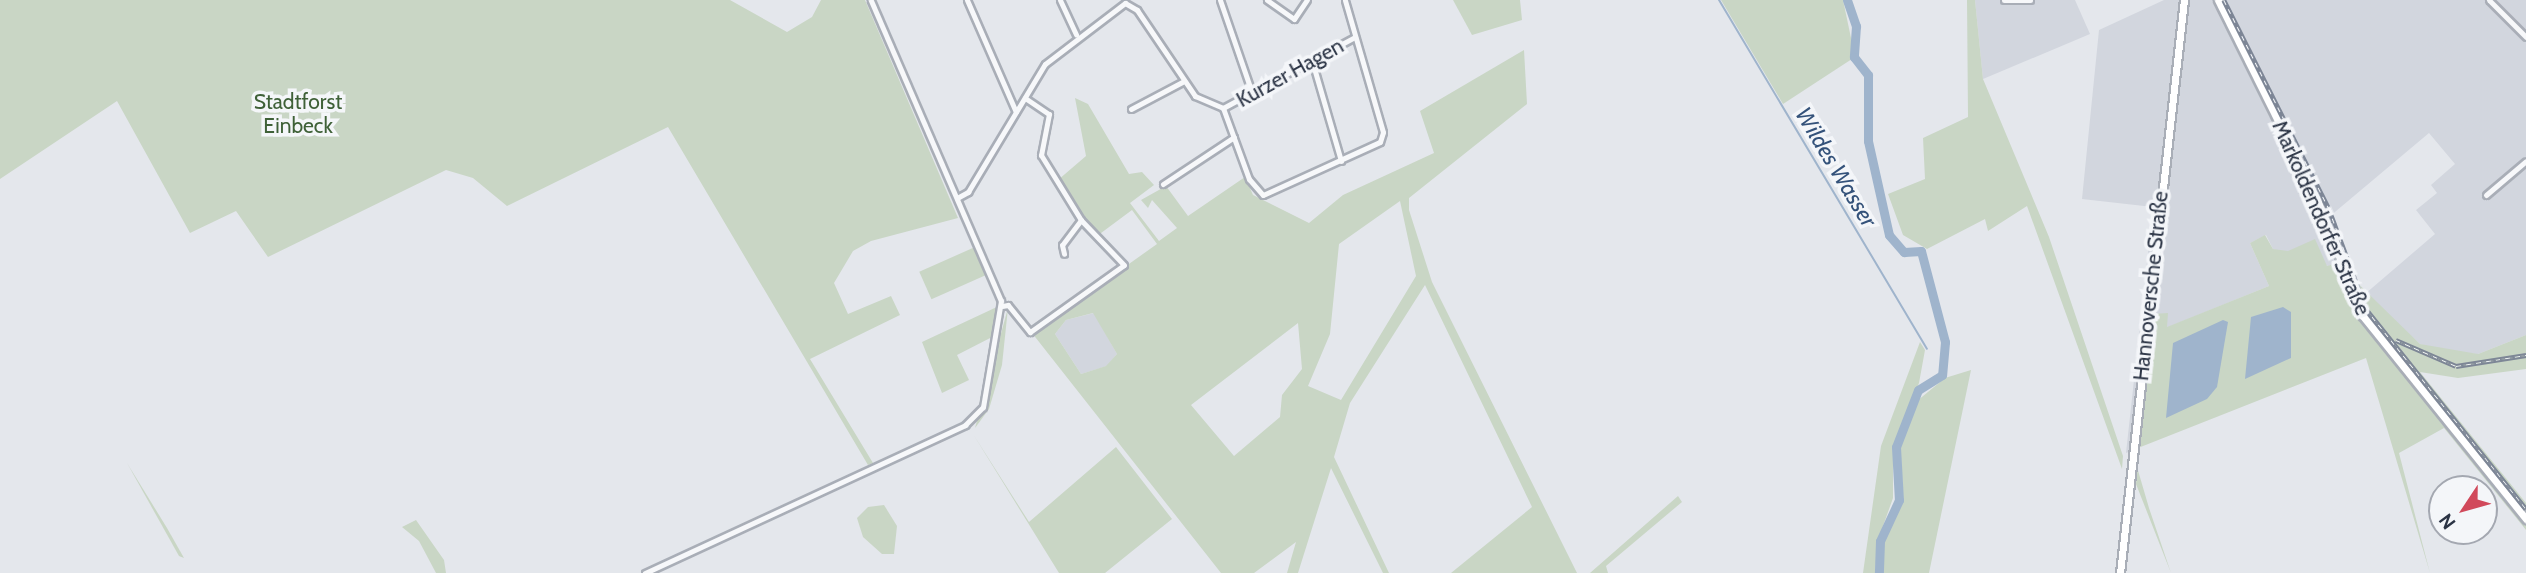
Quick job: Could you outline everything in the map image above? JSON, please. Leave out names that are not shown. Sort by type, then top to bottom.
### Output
[{"type":"main road","name":"Hannoversche Straße","points":[[2120,573],[2184,0]]},
{"type":"main road","name":"Markoldendorfer Straße","points":[[2218,0],[2316,197],[2362,315],[2526,519]]},
{"type":"street","points":[[645,573],[965,425],[983,407],[1002,306],[871,0]]},
{"type":"street","points":[[967,0],[1016,112]]},
{"type":"street","points":[[1060,0],[1076,35]]},
{"type":"street","points":[[1220,0],[1252,93]]},
{"type":"street","points":[[1267,0],[1294,19],[1307,0]]},
{"type":"street","points":[[957,198],[968,192],[1045,64],[1076,35],[1128,2],[1195,96],[1223,108],[1234,137],[1263,195],[1341,161],[1383,137],[1345,0]]},
{"type":"street","points":[[2004,0],[2030,0]]},
{"type":"street","points":[[2489,0],[2526,37]]},
{"type":"street","name":"Kurzer Hagen","points":[[1223,108],[1355,37]]},
{"type":"street","points":[[1312,61],[1341,161]]},
{"type":"street","points":[[1130,109],[1184,81]]},
{"type":"street","points":[[1002,306],[1008,304],[1030,332],[1124,265],[1081,220],[1041,155],[1049,114],[1025,98]]},
{"type":"street","points":[[1163,184],[1234,137]]},
{"type":"street","points":[[2486,195],[2526,161]]},
{"type":"street","points":[[1064,254],[1062,245],[1081,220]]},
{"type":"shaded area","points":[[1975,0],[2075,0],[2090,34],[1983,79]]},
{"type":"shaded area","points":[[2164,0],[2526,0],[2526,335],[2478,354],[2447,353],[2420,344],[2365,294],[2435,234],[2416,210],[2437,193],[2431,185],[2455,164],[2429,133],[2323,222],[2337,263],[2328,266],[2273,249],[2266,235],[2250,243],[2269,286],[2166,328],[2167,314],[2152,314],[2138,448],[2126,453],[2153,207],[2082,199],[2099,30]]},
{"type":"shaded area","points":[[1094,313],[1117,354],[1107,366],[1081,374],[1055,334],[1066,320]]},
{"type":"green space","name":"Stadtforst Einbeck","points":[[0,0],[730,0],[787,32],[812,17],[821,0],[865,0],[958,218],[871,241],[853,251],[834,283],[848,314],[891,296],[900,315],[810,359],[873,463],[868,465],[668,127],[507,206],[473,178],[446,170],[268,257],[236,211],[190,233],[117,101],[0,179]]},
{"type":"green space","points":[[1453,0],[1520,0],[1522,20],[1472,35]]},
{"type":"green space","points":[[1721,0],[1843,0],[1855,57],[1783,104]]},
{"type":"green space","points":[[1967,0],[1975,0],[1983,79],[2049,237],[2123,456],[2122,469],[2027,206],[1988,231],[1985,219],[1927,249],[1903,235],[1888,194],[1925,179],[1923,138],[1968,117]]},
{"type":"green space","points":[[1524,50],[1527,104],[1409,198],[1409,210],[1432,282],[1577,573],[1451,573],[1532,507],[1425,285],[1350,403],[1334,457],[1389,573],[1383,573],[1331,468],[1298,573],[1287,573],[1296,542],[1254,573],[1221,573],[1032,333],[1157,244],[1132,210],[1097,236],[1058,180],[1086,156],[1075,98],[1088,104],[1129,174],[1142,172],[1154,185],[1130,203],[1159,241],[1177,228],[1152,200],[1148,208],[1141,200],[1166,186],[1188,216],[1245,177],[1253,195],[1309,223],[1343,195],[1434,153],[1420,111]],"holes":[[[1400,201],[1416,276],[1341,400],[1308,386],[1330,334],[1339,244]],[[1093,313],[1117,354],[1106,366],[1081,374],[1055,334],[1066,320]],[[1298,323],[1302,369],[1282,395],[1280,417],[1234,456],[1191,405]]]},
{"type":"green space","points":[[2265,235],[2273,249],[2288,251],[2315,239],[2327,266],[2337,263],[2420,344],[2478,354],[2526,335],[2526,369],[2458,378],[2420,372],[2526,503],[2526,530],[2498,495],[2498,475],[2482,475],[2444,428],[2399,453],[2430,573],[2366,358],[2138,448],[2152,314],[2168,313],[2167,327],[2269,286],[2250,243]]},
{"type":"green space","points":[[975,247],[987,274],[931,299],[919,272]]},
{"type":"green space","points":[[999,306],[996,335],[957,355],[969,380],[942,393],[922,342]]},
{"type":"green space","points":[[1008,308],[1002,365],[989,409],[975,428]]},
{"type":"green space","points":[[1920,342],[1925,350],[1919,383],[1893,451],[1893,498],[1878,540],[1875,573],[1863,573],[1881,446]]},
{"type":"green space","points":[[1971,370],[1929,573],[1882,573],[1883,545],[1903,494],[1900,441],[1917,401],[1945,378]]},
{"type":"green space","points":[[973,434],[1029,522],[1116,447],[1172,519],[1105,573],[1059,573]]},
{"type":"green space","points":[[127,463],[167,528],[184,558],[179,556]]},
{"type":"green space","points":[[2137,467],[2149,508],[2171,573],[2136,484]]},
{"type":"green space","points":[[1678,496],[1682,502],[1606,566],[1608,573],[1590,573]]},
{"type":"green space","points":[[884,505],[897,526],[894,554],[882,554],[863,537],[857,518],[868,507]]},
{"type":"green space","points":[[416,520],[444,560],[446,573],[436,573],[419,541],[402,527]]},
{"type":"water","points":[[2283,307],[2291,312],[2291,358],[2245,379],[2251,317]]},
{"type":"water","points":[[2223,320],[2228,322],[2217,387],[2207,399],[2166,418],[2173,343]]},
{"type":"waterway","name":"Wildes Wasser","points":[[1719,0],[1927,349]]},
{"type":"waterway","points":[[1847,0],[1856,26],[1854,57],[1868,75],[1868,141],[1889,235],[1904,252],[1921,251],[1945,342],[1942,375],[1918,390],[1896,447],[1899,500],[1880,541],[1879,573]]},
{"type":"railway","points":[[2224,0],[2329,209],[2366,309],[2526,509]]},
{"type":"railway","points":[[2396,340],[2456,366],[2526,355]]}]
